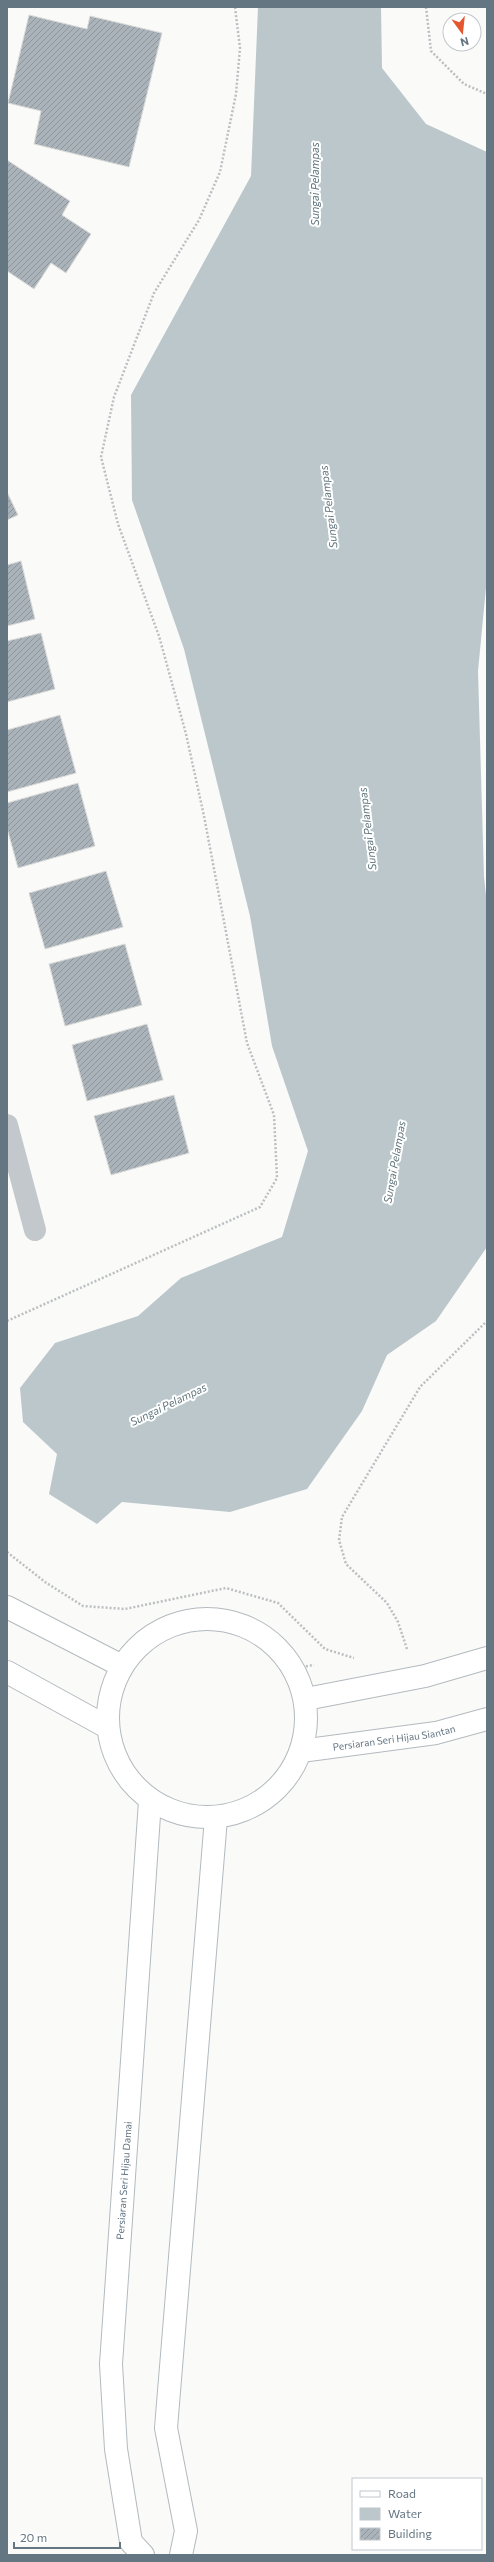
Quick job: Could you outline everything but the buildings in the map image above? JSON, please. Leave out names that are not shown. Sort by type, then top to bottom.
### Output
[{"type":"street","points":[[7,1126],[35,1230]]},
{"type":"street","points":[[7,1607],[122,1666]]},
{"type":"street","points":[[209,1618],[242,1624],[272,1641],[294,1668],[306,1699],[307,1733],[296,1764],[276,1791],[248,1809],[216,1818],[182,1815],[150,1801],[128,1780],[114,1755],[107,1726],[108,1705],[112,1685],[122,1666],[144,1640],[175,1624],[209,1618]]},
{"type":"street","points":[[306,1699],[425,1676],[487,1658]]},
{"type":"street","points":[[7,1672],[107,1726]]},
{"type":"street","name":"Persiaran Seri Hijau Siantan","points":[[301,1751],[436,1733],[487,1719]]},
{"type":"street","name":"Persiaran Seri Hijau Damai","points":[[143,2555],[131,2542],[116,2449],[111,2364],[150,1801]]},
{"type":"street","points":[[181,2555],[186,2531],[166,2428],[216,1818]]},
{"type":"path","points":[[7,1321],[260,1207],[277,1178],[274,1115],[248,1043],[204,816],[186,734],[159,636],[118,524],[101,457],[114,397],[154,293],[199,220],[220,172],[236,94],[240,48],[235,7]]},
{"type":"path","points":[[426,7],[432,51],[464,84],[487,94]]},
{"type":"path","points":[[407,1650],[398,1622],[386,1603],[346,1564],[339,1540],[342,1517],[420,1387],[487,1320]]},
{"type":"path","points":[[7,1552],[45,1582],[83,1606],[125,1609],[226,1588],[278,1602],[325,1649],[357,1658]]},
{"type":"water","name":"Sungai Pelampas","points":[[258,7],[381,7],[382,68],[426,124],[487,152],[487,577],[478,671],[484,877],[487,905],[487,1247],[436,1321],[387,1355],[362,1411],[307,1489],[230,1512],[122,1502],[97,1524],[49,1494],[57,1454],[23,1422],[20,1388],[55,1343],[138,1316],[181,1278],[282,1237],[308,1151],[272,1046],[250,916],[184,649],[132,500],[131,395],[251,176]]}]
